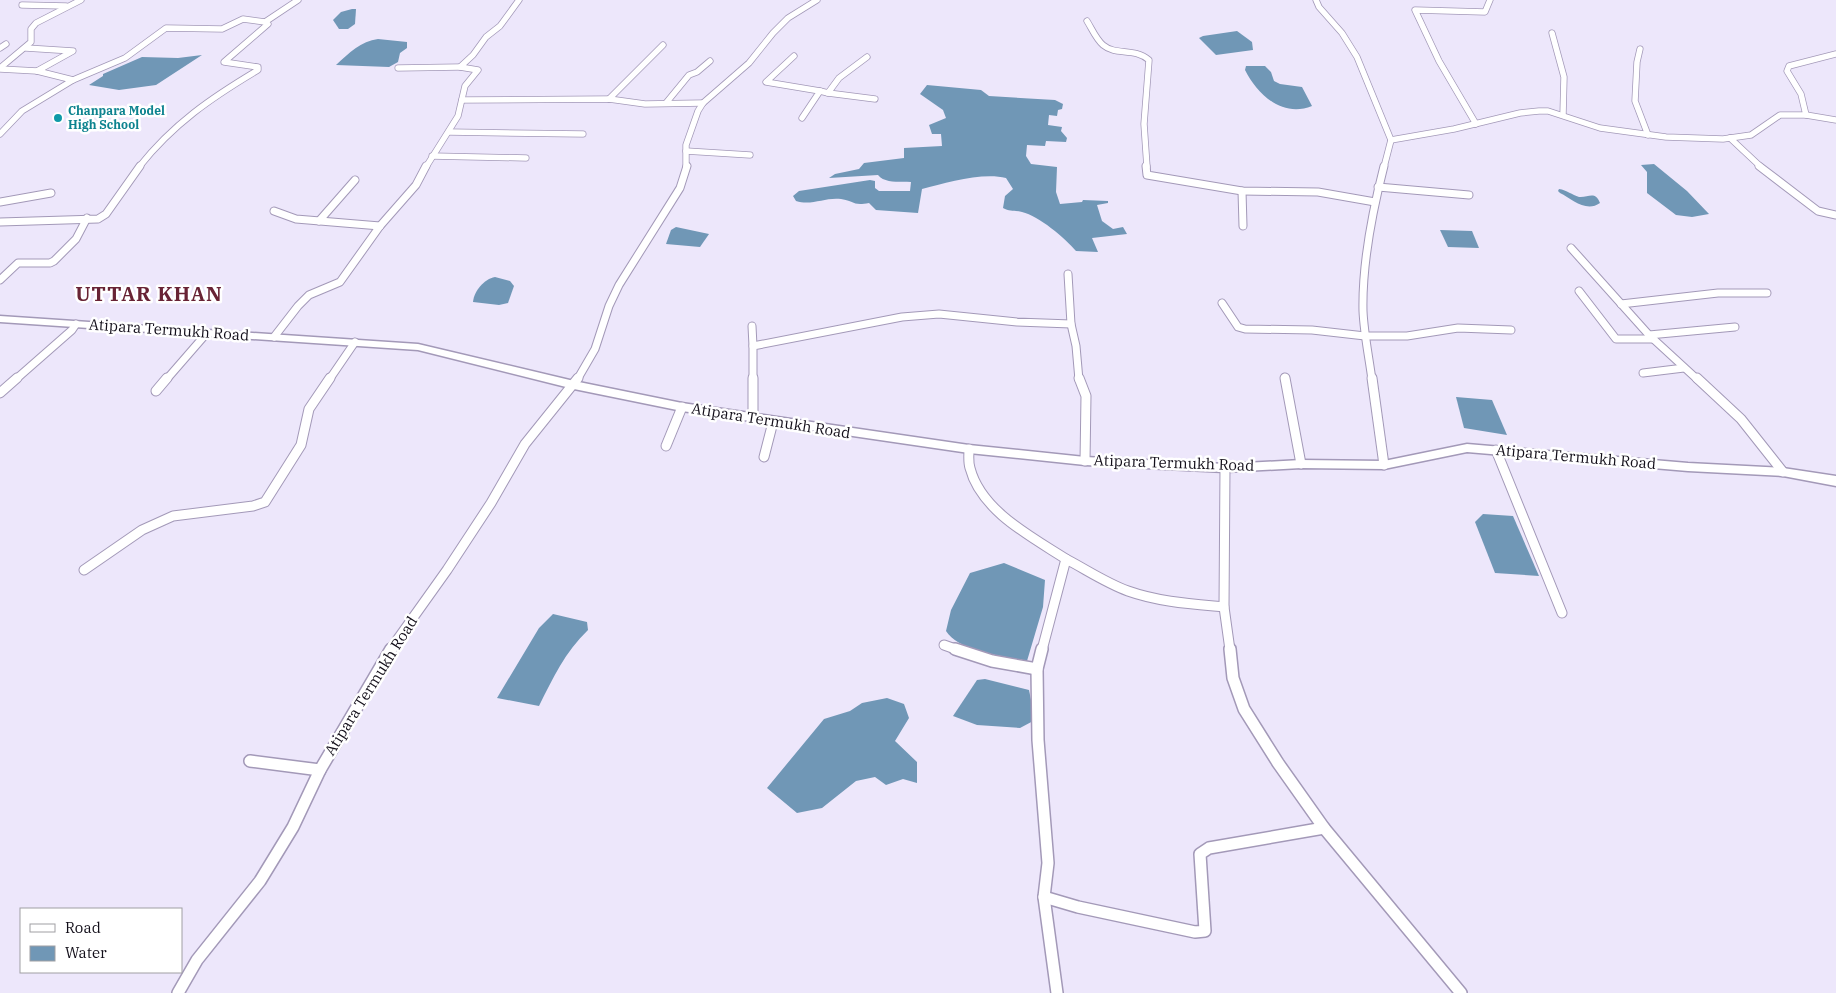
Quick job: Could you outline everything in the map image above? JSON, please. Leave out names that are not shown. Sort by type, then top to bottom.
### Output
[{"type":"main road","name":"Atipara Termukh Road","points":[[0,319],[418,347],[574,385],[682,408],[969,449],[1085,461],[1225,468],[1301,464],[1384,465],[1466,448],[1688,467],[1784,472],[1836,481]]},
{"type":"street","points":[[0,69],[31,42],[31,30],[36,23],[81,0]]},
{"type":"street","points":[[0,134],[22,111],[72,80],[97,71],[142,48],[166,28],[222,29],[243,19],[265,22],[298,0]]},
{"type":"street","points":[[460,67],[473,55],[486,37],[500,26],[519,0]]},
{"type":"street","points":[[574,385],[595,349],[609,306],[619,285],[680,188],[687,165],[688,137],[703,103],[749,63],[772,33],[788,18],[817,0]]},
{"type":"street","points":[[1316,0],[1319,7],[1342,34],[1358,57],[1391,140],[1375,202],[1362,311],[1384,465]]},
{"type":"street","points":[[1476,124],[1439,62],[1415,10],[1485,12],[1490,0]]},
{"type":"street","points":[[22,5],[68,6]]},
{"type":"street","points":[[1087,21],[1099,41],[1106,48],[1138,51],[1149,60],[1144,124],[1147,175],[1242,191],[1318,192],[1375,202]]},
{"type":"street","points":[[0,222],[98,219],[106,214],[141,164],[163,139],[224,91],[258,70],[258,67],[224,62],[268,24],[265,22]]},
{"type":"street","points":[[1552,33],[1564,77],[1563,115]]},
{"type":"street","points":[[0,48],[6,44]]},
{"type":"street","points":[[609,99],[663,45]]},
{"type":"street","points":[[26,48],[73,51],[38,71]]},
{"type":"street","points":[[1640,49],[1637,62],[1635,101],[1648,135]]},
{"type":"street","points":[[1806,115],[1801,94],[1787,71],[1789,66],[1836,54]]},
{"type":"street","points":[[794,56],[766,82],[768,84],[875,99]]},
{"type":"street","points":[[828,92],[839,78],[866,57]]},
{"type":"street","points":[[666,103],[689,75],[697,72],[710,61]]},
{"type":"street","points":[[274,337],[306,297],[313,292],[334,287],[340,282],[380,226],[416,185],[458,116],[465,86],[478,70],[460,67],[398,68]]},
{"type":"street","points":[[0,69],[38,71],[72,80]]},
{"type":"street","points":[[802,118],[820,91]]},
{"type":"street","points":[[462,100],[609,99],[645,104],[703,103]]},
{"type":"street","points":[[1391,140],[1476,124],[1532,110],[1548,111],[1600,128],[1648,135],[1730,138],[1752,136],[1780,115],[1806,115],[1836,120]]},
{"type":"street","points":[[449,132],[583,134]]},
{"type":"street","points":[[1730,138],[1756,164],[1818,211],[1836,215]]},
{"type":"street","points":[[686,151],[750,155]]},
{"type":"street","points":[[432,156],[526,158]]},
{"type":"street","points":[[319,221],[355,180]]},
{"type":"street","points":[[1378,187],[1469,195]]},
{"type":"street","points":[[1242,191],[1242,226]]},
{"type":"street","points":[[0,202],[51,193]]},
{"type":"street","points":[[274,211],[296,219],[380,226]]},
{"type":"street","points":[[0,280],[18,263],[50,263],[54,261],[76,239],[87,218]]},
{"type":"street","points":[[1572,248],[1650,337],[1741,419],[1784,472]]},
{"type":"street","points":[[1068,274],[1071,324],[1076,346],[1079,380],[1086,396],[1085,461]]},
{"type":"street","points":[[1579,291],[1616,339],[1735,327]]},
{"type":"street","points":[[1621,304],[1718,293],[1767,293]]},
{"type":"street","points":[[1222,304],[1238,327],[1245,329],[1312,330],[1365,336],[1408,336],[1458,328],[1511,330]]},
{"type":"street","points":[[753,346],[902,317],[939,314],[1016,322],[1071,324]]},
{"type":"street","points":[[0,393],[72,330],[76,324]]},
{"type":"street","points":[[752,326],[753,418]]},
{"type":"street","points":[[156,391],[206,334]]},
{"type":"street","points":[[84,570],[142,530],[173,516],[253,506],[265,502],[301,445],[309,409],[355,342]]},
{"type":"street","points":[[1643,373],[1684,368]]},
{"type":"street","points":[[1285,378],[1301,464]]},
{"type":"street","name":"Atipara Termukh Road","points":[[178,993],[197,960],[260,881],[293,826],[320,770],[389,651],[447,570],[525,444],[574,385]]},
{"type":"street","points":[[666,446],[682,408]]},
{"type":"street","points":[[764,457],[773,422]]},
{"type":"street","points":[[969,449],[968,456],[974,484],[1000,513],[1017,527],[1066,558],[1115,586],[1171,602],[1224,607]]},
{"type":"street","points":[[1496,450],[1562,613]]},
{"type":"street","points":[[1225,468],[1224,607],[1233,678],[1244,709],[1278,763],[1324,828],[1461,993]]},
{"type":"street","points":[[1057,993],[1044,897],[1048,863],[1038,740],[1037,669],[1066,558]]},
{"type":"street","points":[[944,645],[992,661],[1037,669]]},
{"type":"street","points":[[250,761],[320,770]]},
{"type":"street","points":[[1044,897],[1078,907],[1195,932],[1206,931],[1200,854],[1208,848],[1324,828]]},
{"type":"water","points":[[356,9],[355,24],[348,29],[339,29],[333,20],[341,12]]},
{"type":"water","points":[[1237,31],[1252,42],[1253,50],[1216,55],[1199,38],[1203,36]]},
{"type":"water","points":[[378,39],[407,42],[407,48],[400,53],[398,62],[389,67],[336,65],[361,45]]},
{"type":"water","points":[[202,55],[156,85],[119,90],[89,85],[103,76],[103,74],[142,57],[178,58]]},
{"type":"water","points":[[1246,66],[1265,66],[1271,72],[1274,81],[1280,84],[1302,87],[1312,106],[1291,109],[1272,102],[1250,79],[1245,70]]},
{"type":"water","points":[[927,85],[981,90],[989,96],[1055,100],[1063,104],[1062,109],[1058,110],[1057,116],[1049,115],[1048,125],[1062,127],[1061,131],[1067,138],[1066,142],[1046,141],[1045,146],[1027,145],[1026,156],[1031,164],[1057,167],[1056,192],[1060,204],[1082,202],[1083,200],[1108,201],[1108,203],[1097,205],[1102,221],[1113,229],[1123,227],[1127,234],[1092,238],[1098,252],[1076,251],[1059,234],[1036,218],[1029,214],[1003,208],[1005,196],[1013,189],[1006,178],[986,176],[922,189],[918,213],[876,210],[869,203],[856,204],[841,199],[808,203],[796,201],[793,196],[799,191],[870,180],[875,181],[875,188],[879,191],[910,191],[911,182],[889,181],[878,175],[829,178],[835,174],[859,169],[864,163],[904,158],[904,148],[942,146],[941,134],[932,134],[929,125],[946,118],[943,110],[920,94]]},
{"type":"water","points":[[1654,164],[1687,191],[1709,214],[1692,217],[1676,215],[1647,193],[1647,172],[1641,165]]},
{"type":"water","points":[[1559,189],[1579,197],[1594,196],[1600,203],[1595,206],[1584,206],[1560,193]]},
{"type":"water","points":[[676,227],[709,234],[700,247],[666,244],[671,230]]},
{"type":"water","points":[[1440,230],[1472,231],[1479,248],[1448,247]]},
{"type":"water","points":[[495,277],[510,281],[514,286],[508,303],[499,305],[473,302],[480,286],[487,280]]},
{"type":"water","points":[[1456,397],[1492,400],[1507,435],[1464,428]]},
{"type":"water","points":[[1483,514],[1513,516],[1539,576],[1495,573],[1475,522]]},
{"type":"water","points":[[1004,563],[1045,580],[1043,607],[1027,661],[971,648],[952,638],[946,631],[951,610],[970,573]]},
{"type":"water","points":[[553,614],[587,622],[588,630],[566,656],[539,706],[497,698],[539,628]]},
{"type":"water","points":[[985,679],[1029,690],[1035,720],[1020,728],[977,725],[953,716],[977,680]]},
{"type":"water","points":[[887,698],[904,704],[909,718],[895,741],[917,762],[917,783],[903,779],[886,785],[875,777],[856,781],[822,808],[797,813],[767,788],[824,719],[850,711],[862,703]]},
{"type":"place","name":"Chanpara Model High School","points":[[58,118]]},
{"type":"district","name":"UTTAR KHAN","points":[[149,294]]}]
